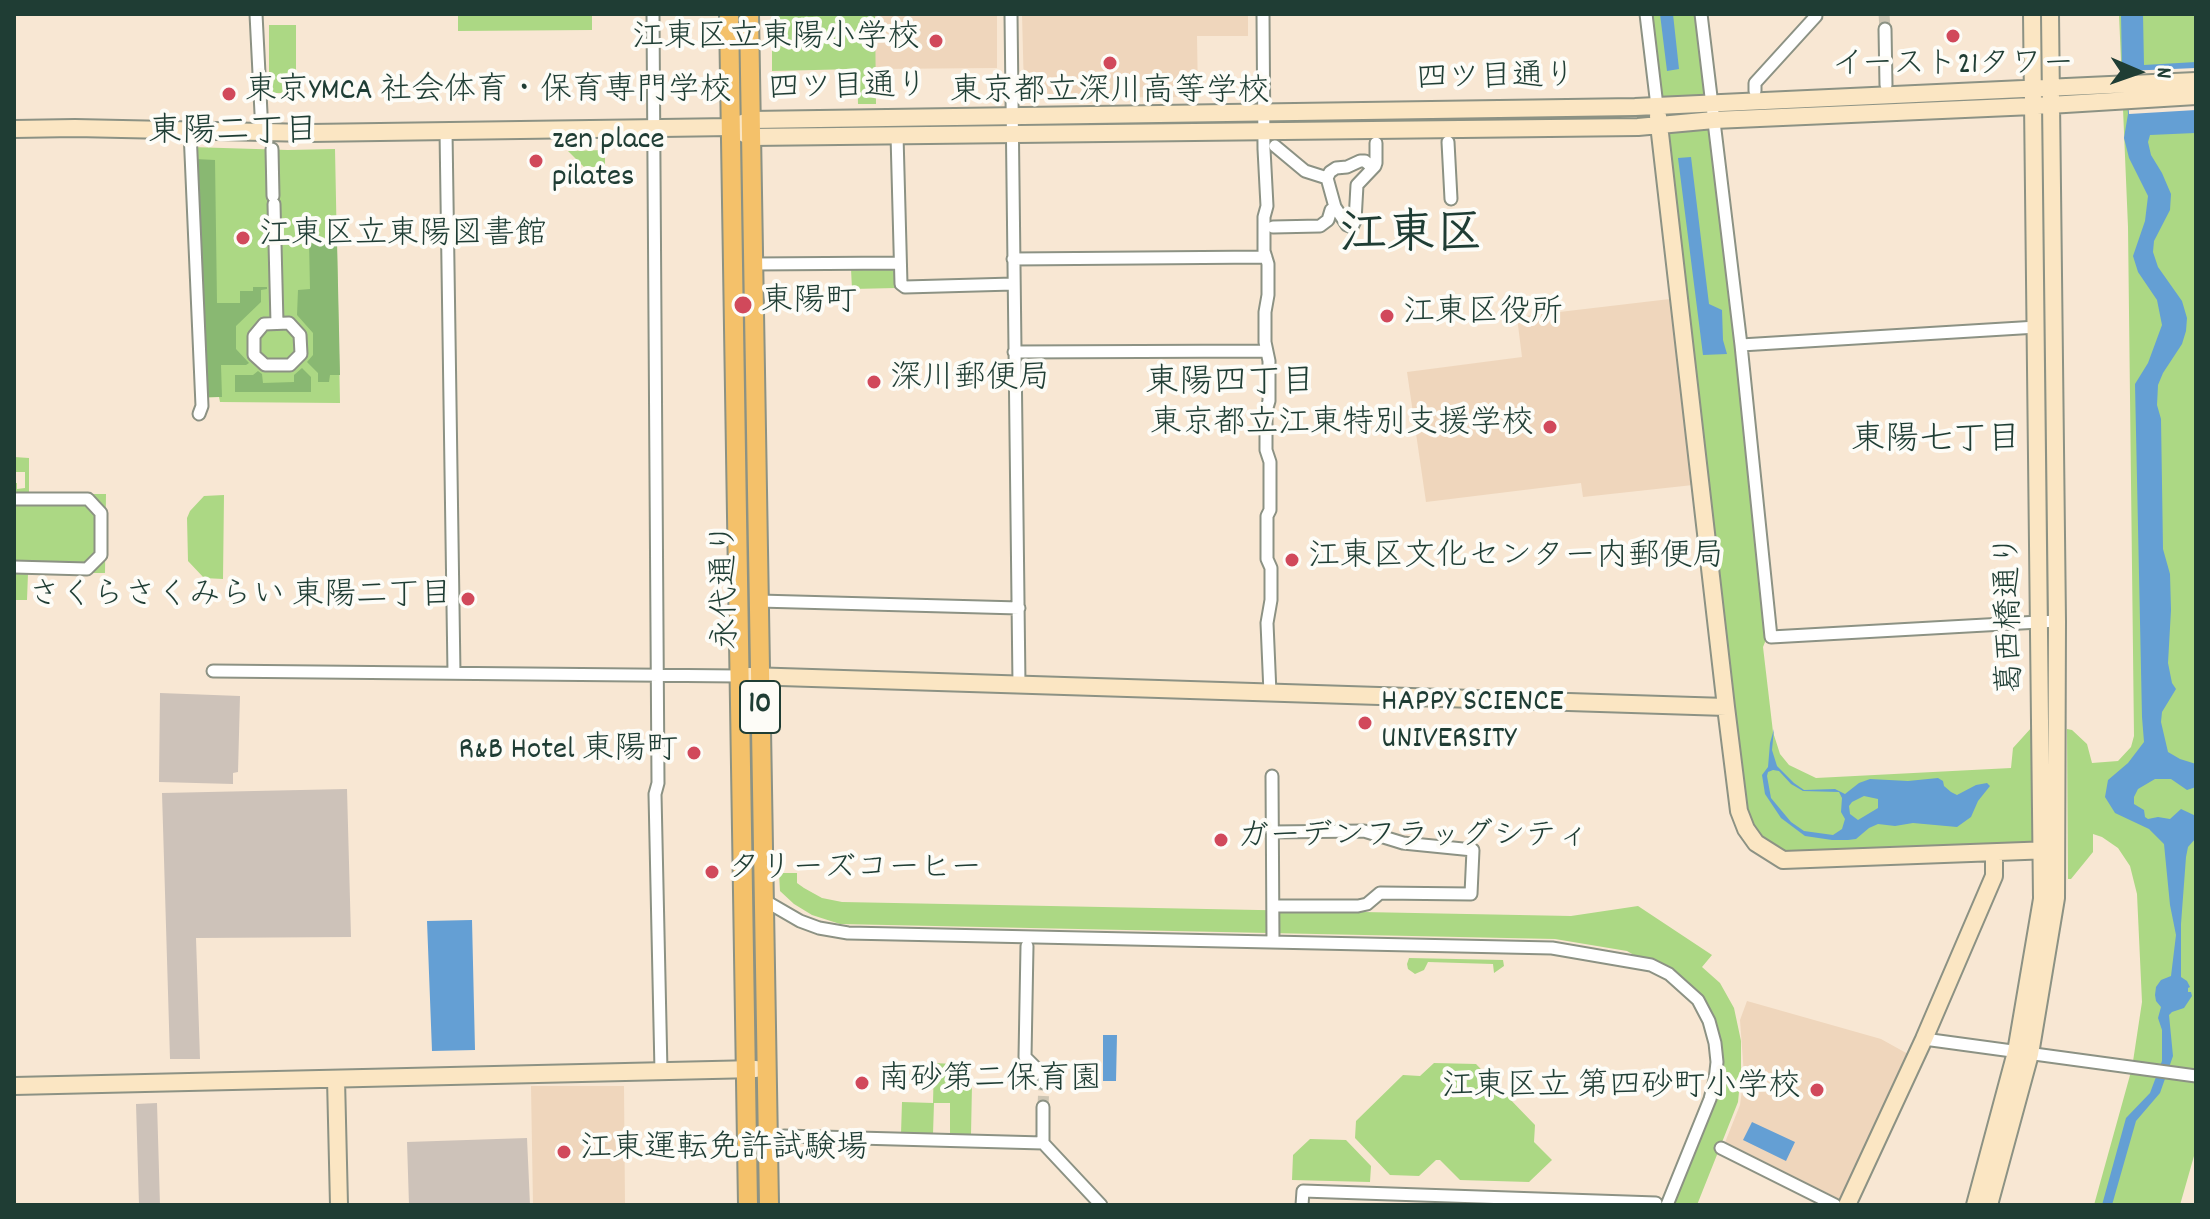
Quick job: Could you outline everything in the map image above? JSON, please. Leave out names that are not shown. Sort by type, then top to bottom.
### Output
[{"type":"main road","name":"永代通り","points":[[729,14],[748,1205]]},
{"type":"main road","name":"永代通り","points":[[749,14],[769,1205]]},
{"type":"main road","name":"葛西橋通り","points":[[2032,14],[2037,327],[2049,621]]},
{"type":"main road","name":"葛西橋通り","points":[[1989,1205],[2056,898],[2050,850],[2050,14]]},
{"type":"main road","name":"四ツ目通り","points":[[751,128],[1012,116],[1659,106],[1710,112],[2033,106],[2196,81]]},
{"type":"main road","name":"四ツ目通り","points":[[20,129],[262,133],[731,127],[897,135],[1662,125],[1710,112],[2051,87],[2196,96]]},
{"type":"main road","points":[[1659,106],[1726,707],[1739,811],[1746,829],[1756,843],[1783,860],[2050,850]]},
{"type":"main road","points":[[739,676],[1726,707]]},
{"type":"main road","points":[[1847,1205],[1924,1039],[1994,876],[1994,853]]},
{"type":"main road","name":"葛西橋通り","points":[[1975,1205],[2023,1053]]},
{"type":"main road","points":[[14,1086],[766,1068]]},
{"type":"main road","points":[[336,1079],[339,1205]]},
{"type":"street","points":[[256,14],[262,133]]},
{"type":"street","points":[[653,14],[658,783],[655,794],[661,1071]]},
{"type":"street","points":[[1011,14],[1019,684]]},
{"type":"street","points":[[1263,14],[1267,180],[1264,251],[1268,295],[1265,312],[1269,361],[1266,450],[1270,462],[1270,510],[1267,516],[1267,559],[1271,568],[1267,623],[1270,693]]},
{"type":"street","points":[[1646,14],[1659,106]]},
{"type":"street","points":[[1701,14],[1710,112],[1741,345],[1771,637],[2049,621]]},
{"type":"street","points":[[1755,91],[1755,83],[1816,16]]},
{"type":"street","points":[[1885,29],[1886,85]]},
{"type":"street","points":[[190,131],[202,406],[199,414]]},
{"type":"street","points":[[446,131],[454,673]]},
{"type":"street","points":[[897,135],[901,284],[905,287],[1013,284]]},
{"type":"street","points":[[1448,142],[1451,199]]},
{"type":"street","points":[[1373,168],[1360,161],[1336,168],[1327,178],[1335,207],[1347,225],[1352,227],[1356,215],[1357,185],[1373,168],[1376,163],[1376,143]]},
{"type":"street","points":[[1275,146],[1305,171],[1327,178]]},
{"type":"street","points":[[272,149],[277,323]]},
{"type":"street","points":[[1273,227],[1320,226],[1328,220],[1335,207]]},
{"type":"street","points":[[1013,259],[1266,257]]},
{"type":"street","points":[[753,264],[900,263]]},
{"type":"street","points":[[277,323],[289,323],[300,335],[299,360],[290,365],[256,362],[254,336],[264,324],[277,323]]},
{"type":"street","points":[[1741,345],[2037,327]]},
{"type":"street","points":[[1014,352],[1267,351]]},
{"type":"street","points":[[14,499],[88,499],[101,513],[101,555],[87,569],[14,567]]},
{"type":"street","points":[[759,601],[1019,608]]},
{"type":"street","points":[[213,671],[739,676]]},
{"type":"street","points":[[1272,776],[1273,942]]},
{"type":"street","points":[[1272,832],[1364,831],[1403,843],[1473,850],[1471,894],[1380,893],[1367,904],[1358,906],[1273,906]]},
{"type":"street","points":[[743,887],[800,921],[833,932],[1552,948],[1651,965],[1669,974],[1698,1000],[1709,1021],[1717,1062],[1715,1080],[1710,1099],[1662,1204],[1303,1191],[1302,1205]]},
{"type":"street","points":[[1027,946],[1025,1057],[1044,1076],[1044,1083]]},
{"type":"street","points":[[1924,1039],[2196,1076]]},
{"type":"street","points":[[1043,1107],[1043,1143],[1101,1205]]},
{"type":"street","points":[[784,1136],[1043,1143]]},
{"type":"street","points":[[1721,1148],[1835,1205]]},
{"type":"shaded area","name":"江東区立東陽小学校","points":[[875,14],[997,14],[997,68],[875,69]]},
{"type":"shaded area","name":"東京都立深川高等学校","points":[[1022,14],[1248,14],[1248,36],[1197,36],[1198,97],[1030,98],[1024,91]]},
{"type":"shaded area","name":"東京都立江東特別支援学校","points":[[1670,299],[1693,485],[1583,497],[1581,483],[1426,502],[1407,372],[1522,357],[1517,317]]},
{"type":"shaded area","points":[[160,693],[240,696],[238,772],[233,773],[233,784],[159,782]]},
{"type":"shaded area","points":[[347,789],[351,937],[196,938],[200,1059],[170,1059],[162,793]]},
{"type":"shaded area","name":"江東区立 第四砂町小学校","points":[[1747,1001],[1881,1039],[1908,1054],[1842,1200],[1724,1145],[1740,1105],[1744,1075],[1740,1020]]},
{"type":"shaded area","points":[[531,1086],[624,1086],[625,1205],[533,1205]]},
{"type":"shaded area","points":[[157,1103],[160,1205],[139,1205],[136,1104]]},
{"type":"shaded area","points":[[527,1138],[530,1205],[409,1205],[407,1142]]},
{"type":"green space","points":[[458,14],[592,14],[592,30],[458,31]]},
{"type":"green space","points":[[772,14],[875,14],[876,104],[858,104],[857,69],[772,71]]},
{"type":"green space","points":[[1651,14],[1696,14],[1767,637],[1763,647],[1773,732],[1780,754],[1789,765],[1816,778],[2011,768],[2013,748],[2032,727],[2062,733],[2035,846],[1784,855],[1759,839],[1744,810]]},
{"type":"green space","points":[[2119,14],[2196,14],[2196,1149],[2180,1205],[2094,1205],[2132,1068],[2142,1002],[2137,894],[2130,866],[2118,848],[2093,834],[2093,852],[2068,879],[2067,729],[2087,744],[2092,763],[2118,761],[2131,747],[2134,736],[2128,227]]},
{"type":"green space","points":[[269,25],[296,25],[296,93],[269,93]]},
{"type":"green space","points":[[191,147],[335,149],[340,403],[220,402],[219,397],[201,398]]},
{"type":"green space","points":[[605,150],[605,167],[584,167],[568,151]]},
{"type":"green space","points":[[195,159],[215,160],[217,303],[240,303],[240,291],[267,287],[261,290],[261,302],[236,326],[236,349],[249,363],[221,365],[222,397],[205,397]]},
{"type":"green space","points":[[337,241],[340,375],[330,375],[329,382],[318,382],[318,373],[307,362],[313,355],[313,333],[297,315],[298,290],[310,289],[309,242]]},
{"type":"green space","points":[[891,268],[895,272],[896,288],[852,289],[851,269]]},
{"type":"green space","points":[[302,368],[311,377],[311,392],[235,392],[235,375],[253,375],[258,371],[262,374],[263,383],[294,382],[294,375]]},
{"type":"green space","points":[[14,457],[29,458],[29,494],[106,494],[105,573],[28,573],[27,600],[14,600],[14,483],[17,483],[17,489],[25,488],[25,472],[14,472]]},
{"type":"green space","points":[[224,495],[223,579],[204,578],[188,561],[187,518],[204,496]]},
{"type":"green space","points":[[779,873],[797,873],[797,883],[804,888],[822,898],[842,902],[1571,916],[1638,906],[1712,955],[1702,967],[1720,983],[1734,1008],[1741,1041],[1738,1102],[1697,1205],[1673,1205],[1716,1101],[1719,1061],[1698,1000],[1627,951],[1555,939],[840,924],[812,915],[794,904],[780,891]]},
{"type":"green space","points":[[1409,958],[1503,960],[1504,966],[1494,973],[1493,964],[1428,962],[1424,970],[1415,974],[1408,969]]},
{"type":"green space","points":[[934,1063],[954,1064],[972,1084],[971,1135],[950,1135],[950,1103],[934,1103],[933,1134],[901,1134],[902,1102],[933,1103]]},
{"type":"green space","points":[[1434,1063],[1476,1064],[1535,1125],[1534,1142],[1552,1160],[1529,1182],[1460,1180],[1440,1160],[1436,1160],[1419,1176],[1390,1175],[1355,1138],[1356,1121],[1403,1075],[1420,1076]]},
{"type":"green space","points":[[1310,1139],[1346,1140],[1371,1166],[1370,1182],[1292,1180],[1293,1155]]},
{"type":"water","points":[[1660,14],[1673,14],[1679,69],[1667,71]]},
{"type":"water","points":[[2121,14],[2143,14],[2144,65],[2196,62],[2192,70],[2195,133],[2150,135],[2148,142],[2151,155],[2171,194],[2170,210],[2154,241],[2153,252],[2158,267],[2182,301],[2187,318],[2182,344],[2158,385],[2163,549],[2170,574],[2168,663],[2176,689],[2162,712],[2161,722],[2168,752],[2196,764],[2196,787],[2187,790],[2171,779],[2155,779],[2138,789],[2134,804],[2144,810],[2148,819],[2170,819],[2181,809],[2196,816],[2196,838],[2188,847],[2186,857],[2181,924],[2181,977],[2187,981],[2190,987],[2188,992],[2192,996],[2184,1008],[2169,1015],[2173,1056],[2160,1093],[2136,1121],[2112,1205],[2102,1205],[2126,1118],[2150,1093],[2162,1061],[2162,1030],[2158,1018],[2161,1007],[2155,995],[2161,980],[2171,976],[2176,935],[2164,844],[2149,829],[2115,813],[2105,797],[2108,780],[2128,763],[2144,742],[2135,384],[2148,363],[2162,325],[2157,300],[2138,272],[2133,256],[2145,221],[2148,196],[2129,158],[2124,138],[2128,114],[2125,71],[2122,71]]},
{"type":"water","points":[[1691,157],[1709,304],[1722,310],[1727,354],[1703,355],[1678,158]]},
{"type":"water","points":[[1774,729],[1772,750],[1777,766],[1804,790],[1835,789],[1845,794],[1870,779],[1908,781],[1938,778],[1957,795],[1976,785],[1987,783],[1990,786],[1971,817],[1957,827],[1878,824],[1856,839],[1832,840],[1805,836],[1781,818],[1765,794],[1762,775],[1768,767]],"holes":[[[1773,770],[1779,771],[1803,791],[1839,792],[1845,819],[1842,829],[1833,835],[1804,831],[1791,822],[1771,798],[1767,776]],[[1864,796],[1878,799],[1878,808],[1858,820],[1850,814],[1849,806]]]},
{"type":"water","points":[[472,920],[475,1050],[432,1051],[427,921]]},
{"type":"water","points":[[1103,1035],[1117,1035],[1116,1081],[1103,1081]]},
{"type":"water","points":[[1752,1122],[1795,1142],[1786,1161],[1743,1140]]},
{"type":"pier","points":[[2196,68],[2196,110],[2129,114],[2126,71]]},
{"type":"tunnel","points":[[1884,14],[1885,29]]},
{"type":"tunnel","points":[[1043,1107],[1044,1083]]},
{"type":"place","name":"イースト21タワー","points":[[1953,36]]},
{"type":"place","name":"江東区立東陽小学校","points":[[936,41]]},
{"type":"place","name":"東京都立深川高等学校","points":[[1110,63]]},
{"type":"place","name":"東京YMCA 社会体育・保育専門学校","points":[[229,94]]},
{"type":"place","name":"zen place pilates","points":[[536,161]]},
{"type":"place","name":"江東区立東陽図書館","points":[[243,238]]},
{"type":"place","name":"東陽町","points":[[743,305]]},
{"type":"place","name":"江東区役所","points":[[1387,316]]},
{"type":"place","name":"深川郵便局","points":[[874,382]]},
{"type":"place","name":"東京都立江東特別支援学校","points":[[1550,427]]},
{"type":"place","name":"江東区文化センター内郵便局","points":[[1292,560]]},
{"type":"place","name":"さくらさくみらい 東陽二丁目","points":[[468,599]]},
{"type":"place","name":"HAPPY SCIENCE UNIVERSITY","points":[[1365,723]]},
{"type":"place","name":"R&B Hotel 東陽町","points":[[694,753]]},
{"type":"place","name":"ガーデンフラッグシティ","points":[[1221,840]]},
{"type":"place","name":"タリーズコーヒー","points":[[712,872]]},
{"type":"place","name":"南砂第二保育園","points":[[862,1083]]},
{"type":"place","name":"江東区立 第四砂町小学校","points":[[1817,1090]]},
{"type":"place","name":"江東運転免許試験場","points":[[564,1152]]},
{"type":"district","name":"東陽二丁目","points":[[233,135]]},
{"type":"district","name":"江東区","points":[[1411,240]]},
{"type":"district","name":"東陽四丁目","points":[[1230,386]]},
{"type":"district","name":"東陽七丁目","points":[[1936,443]]}]
